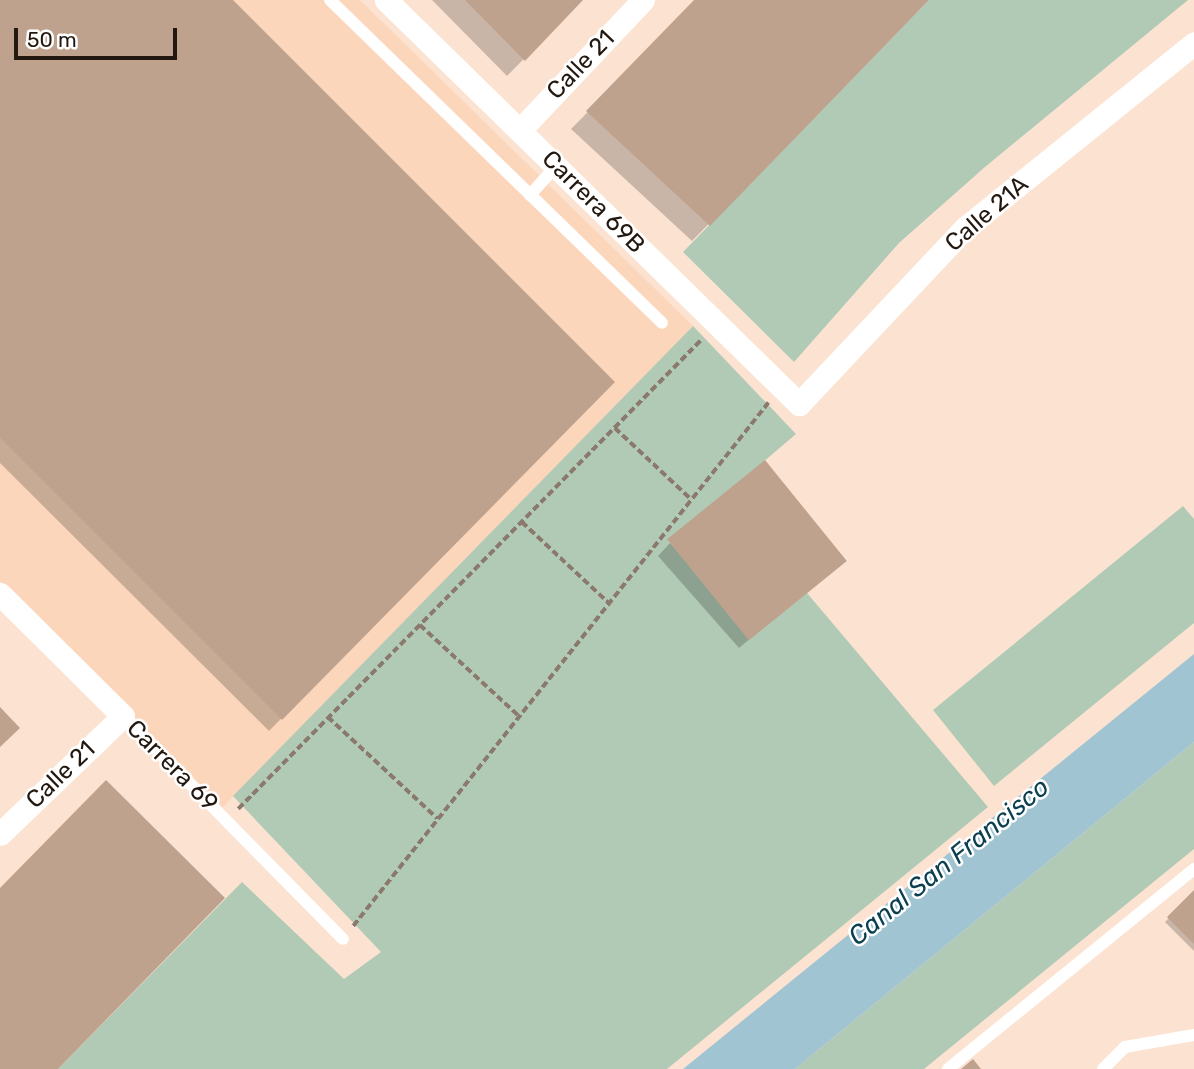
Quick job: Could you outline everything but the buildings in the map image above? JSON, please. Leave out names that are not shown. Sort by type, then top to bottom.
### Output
[{"type":"street","name":"Carrera 69B","points":[[386,0],[799,404]]},
{"type":"street","name":"Calle 21","points":[[520,130],[643,0]]},
{"type":"street","name":"Calle 21A","points":[[799,404],[965,228],[1194,43]]},
{"type":"street","name":"Carrera 69","points":[[0,594],[123,716]]},
{"type":"street","name":"Calle 21","points":[[0,834],[123,716]]},
{"type":"lane","points":[[330,0],[662,323]]},
{"type":"lane","points":[[530,195],[556,166]]},
{"type":"lane","name":"Carrera 69","points":[[123,716],[343,939]]},
{"type":"lane","points":[[948,1069],[1194,869]]},
{"type":"lane","points":[[1103,1069],[1125,1046],[1194,1035]]},
{"type":"path","points":[[227,821],[717,324]]},
{"type":"path","points":[[343,939],[781,386]]},
{"type":"path","points":[[615,428],[691,499]]},
{"type":"path","points":[[522,522],[609,603]]},
{"type":"path","points":[[420,625],[519,716]]},
{"type":"path","points":[[328,718],[438,818]]},
{"type":"shaded area","points":[[0,0],[360,0],[693,326],[223,807],[0,581]]},
{"type":"green space","points":[[929,0],[1188,0],[985,167],[899,243],[794,362],[683,252]]},
{"type":"green space","points":[[693,326],[796,434],[669,542],[753,636],[807,593],[988,807],[667,1069],[58,1069],[242,882],[344,979],[381,952],[233,796]]},
{"type":"green space","points":[[1183,506],[1194,519],[1194,623],[994,786],[933,710]]},
{"type":"green space","points":[[1194,742],[1194,849],[924,1069],[795,1069]]},
{"type":"water","name":"Canal San Francisco","points":[[1194,654],[1194,742],[795,1069],[683,1069]]}]
